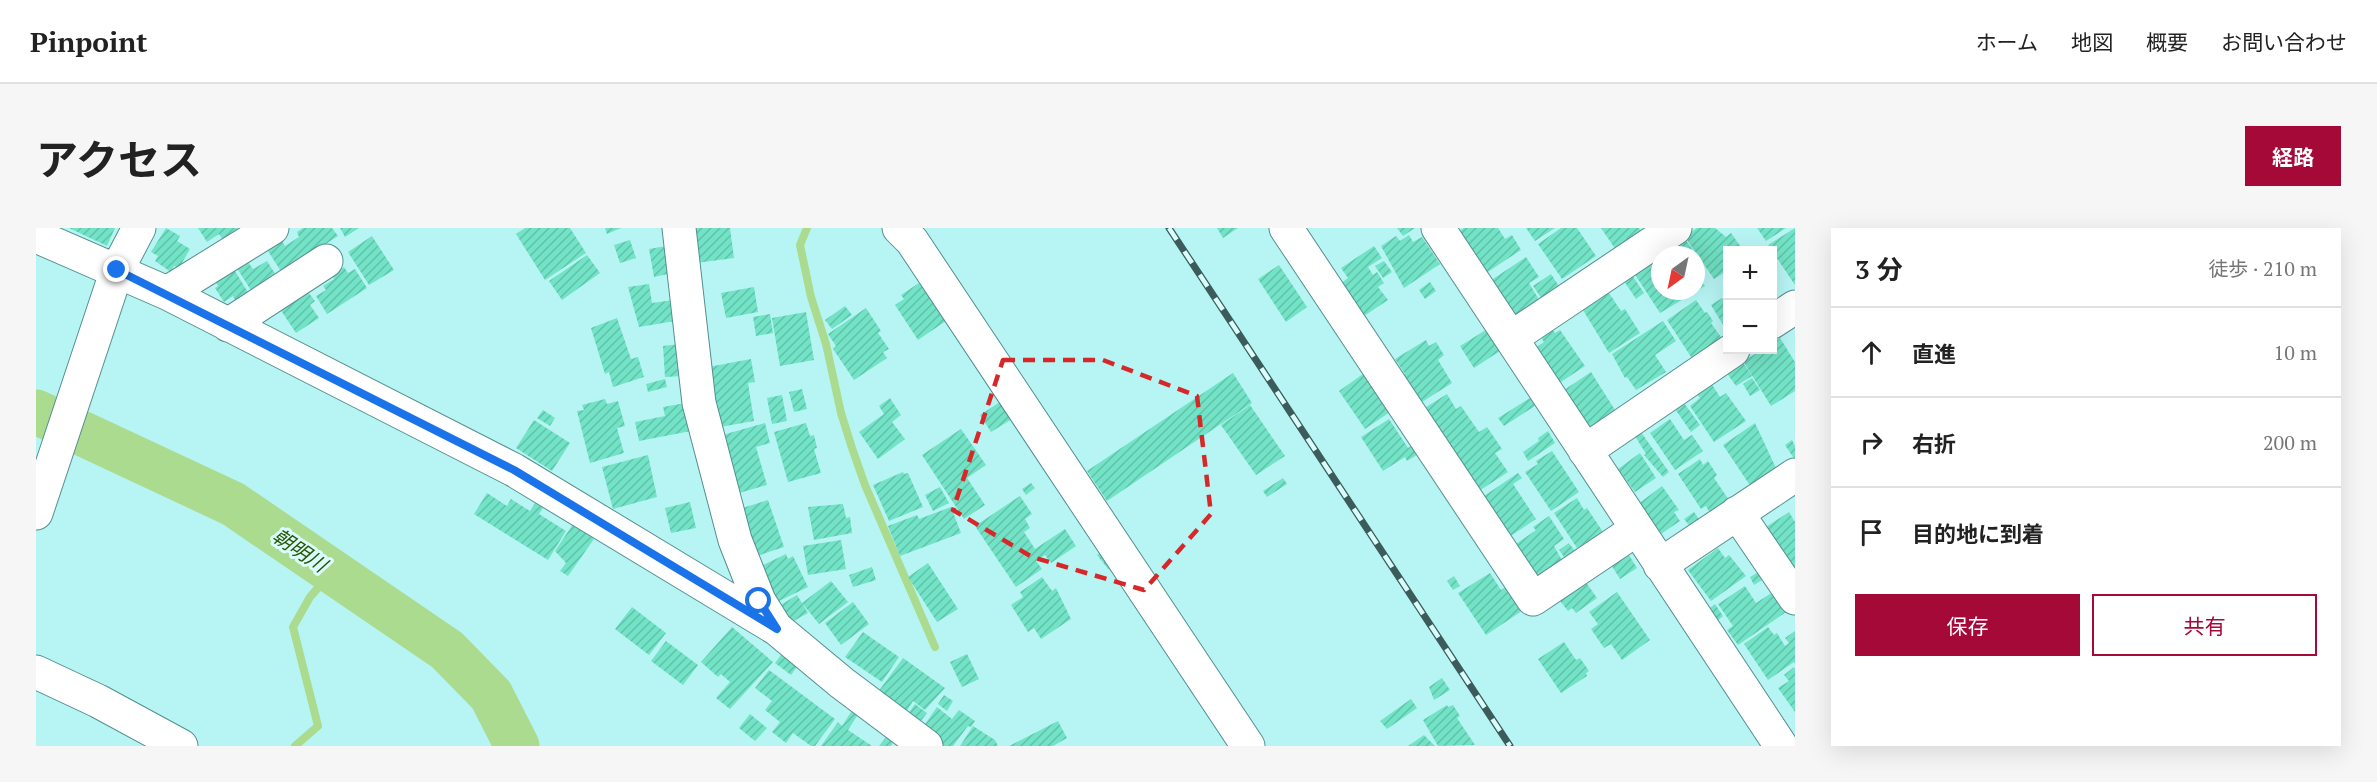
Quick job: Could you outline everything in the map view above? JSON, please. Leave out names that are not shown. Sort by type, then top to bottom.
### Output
[{"type":"street","points":[[36,513],[117,270],[139,228]]},
{"type":"street","points":[[167,293],[272,228]]},
{"type":"street","points":[[679,228],[699,403],[735,540],[759,601],[777,629]]},
{"type":"street","points":[[899,228],[918,251],[1248,746]]},
{"type":"street","points":[[1438,228],[1781,746]]},
{"type":"street","points":[[1511,338],[1676,228]]},
{"type":"street","points":[[1288,229],[1533,599],[1637,529]]},
{"type":"street","points":[[36,236],[167,293],[514,470],[777,629],[842,683],[926,746]]},
{"type":"street","points":[[228,325],[326,261]]},
{"type":"street","points":[[1777,319],[1795,307]]},
{"type":"street","points":[[1585,451],[1727,354]]},
{"type":"street","points":[[1660,565],[1795,475]]},
{"type":"street","points":[[1737,513],[1795,597]]},
{"type":"street","points":[[36,672],[98,701],[181,746]]},
{"type":"highlighted area","points":[[1003,360],[1103,360],[1197,396],[1211,514],[1144,590],[1032,557],[953,510]]},
{"type":"building","points":[[69,228],[115,228],[107,246]]},
{"type":"building","points":[[166,228],[180,236],[177,241],[190,249],[179,268],[174,266],[171,272],[155,261],[158,256],[151,252]]},
{"type":"building","points":[[198,228],[237,228],[240,232],[224,242],[219,234],[207,242]]},
{"type":"building","points":[[303,228],[332,228],[338,236],[282,273],[266,248],[281,239],[285,246],[299,237],[297,232]]},
{"type":"building","points":[[340,228],[359,228],[345,237]]},
{"type":"building","points":[[525,228],[570,228],[586,253],[545,280],[516,234]]},
{"type":"building","points":[[605,228],[621,228],[607,234]]},
{"type":"building","points":[[691,228],[730,228],[734,258],[696,263]]},
{"type":"building","points":[[1217,228],[1238,228],[1223,238]]},
{"type":"building","points":[[1397,228],[1415,228],[1403,236]]},
{"type":"building","points":[[1464,228],[1498,228],[1505,239],[1512,235],[1521,250],[1483,275],[1456,233]]},
{"type":"building","points":[[1526,228],[1555,228],[1535,241]]},
{"type":"building","points":[[1561,228],[1577,228],[1596,256],[1562,279],[1538,244]]},
{"type":"building","points":[[1601,228],[1639,228],[1644,236],[1618,253]]},
{"type":"building","points":[[1697,228],[1715,228],[1726,237],[1731,233],[1740,246],[1723,246],[1723,273],[1714,279],[1705,266],[1705,246],[1691,246],[1685,237]]},
{"type":"building","points":[[1757,228],[1786,228],[1766,241]]},
{"type":"building","points":[[1795,228],[1795,285],[1777,258],[1777,246],[1768,245]]},
{"type":"building","points":[[1409,235],[1413,242],[1422,237],[1440,264],[1404,288],[1381,246],[1396,236],[1400,241]]},
{"type":"building","points":[[372,236],[394,270],[369,285],[348,252]]},
{"type":"building","points":[[1685,239],[1690,246],[1675,246]]},
{"type":"building","points":[[630,240],[636,258],[620,263],[614,245]]},
{"type":"building","points":[[672,245],[677,272],[654,277],[649,249]]},
{"type":"building","points":[[1374,246],[1382,258],[1368,267],[1373,275],[1377,272],[1384,283],[1378,287],[1388,300],[1361,318],[1339,285],[1348,278],[1341,268]]},
{"type":"building","points":[[587,255],[600,273],[562,300],[549,281]]},
{"type":"building","points":[[1526,257],[1539,277],[1529,283],[1541,303],[1518,318],[1490,281]]},
{"type":"building","points":[[245,258],[253,269],[267,261],[279,280],[252,292],[235,265]]},
{"type":"building","points":[[1384,261],[1392,272],[1383,278],[1375,266]]},
{"type":"building","points":[[1651,262],[1651,299],[1634,273]]},
{"type":"building","points":[[1279,265],[1307,307],[1286,322],[1258,279]]},
{"type":"building","points":[[344,267],[348,273],[355,269],[367,288],[327,314],[316,296],[326,290],[323,286],[334,279],[332,275]]},
{"type":"building","points":[[226,270],[229,275],[235,271],[249,294],[236,302],[233,296],[224,302],[215,288],[218,286],[213,278]]},
{"type":"building","points":[[1630,272],[1644,293],[1636,299],[1622,278]]},
{"type":"building","points":[[1551,274],[1564,294],[1546,305],[1533,286]]},
{"type":"building","points":[[1430,282],[1436,291],[1425,299],[1419,290]]},
{"type":"building","points":[[919,283],[946,321],[918,340],[895,305],[904,299],[901,295]]},
{"type":"building","points":[[649,284],[652,303],[673,300],[681,320],[639,327],[628,287]]},
{"type":"building","points":[[754,287],[758,312],[726,318],[721,293]]},
{"type":"building","points":[[308,292],[315,301],[310,305],[319,318],[296,333],[278,306]]},
{"type":"building","points":[[1609,293],[1621,311],[1625,309],[1640,333],[1609,353],[1583,310]]},
{"type":"building","points":[[1652,300],[1682,300],[1660,313]]},
{"type":"building","points":[[1696,300],[1705,313],[1707,312],[1713,321],[1711,323],[1723,340],[1693,360],[1667,320]]},
{"type":"building","points":[[1723,300],[1723,325],[1711,305]]},
{"type":"building","points":[[845,306],[852,315],[832,329],[825,320]]},
{"type":"building","points":[[866,308],[881,331],[878,333],[889,349],[883,352],[887,358],[854,380],[833,349],[836,346],[828,334]]},
{"type":"building","points":[[806,312],[814,360],[780,366],[772,318]]},
{"type":"building","points":[[770,314],[773,333],[756,336],[753,317]]},
{"type":"building","points":[[617,318],[631,359],[638,357],[644,377],[613,387],[609,372],[605,374],[591,328]]},
{"type":"building","points":[[1663,321],[1676,341],[1655,355],[1666,372],[1636,390],[1627,377],[1625,378],[1612,354]]},
{"type":"building","points":[[1489,328],[1503,349],[1474,368],[1460,346]]},
{"type":"building","points":[[1552,329],[1555,333],[1560,330],[1585,366],[1558,384],[1534,349],[1544,342],[1541,337]]},
{"type":"building","points":[[1780,338],[1795,362],[1795,391],[1771,406],[1743,361],[1755,354],[1777,354],[1777,340]]},
{"type":"building","points":[[1426,340],[1429,346],[1436,342],[1444,355],[1438,360],[1452,383],[1422,402],[1421,399],[1416,402],[1400,377],[1405,374],[1395,359]]},
{"type":"building","points":[[680,344],[683,376],[665,377],[663,346]]},
{"type":"building","points":[[751,359],[755,382],[748,383],[754,421],[714,428],[703,368]]},
{"type":"building","points":[[1742,361],[1752,376],[1736,386],[1726,372]]},
{"type":"building","points":[[1591,372],[1615,410],[1589,428],[1564,390]]},
{"type":"building","points":[[1233,373],[1252,403],[1107,501],[1087,471]]},
{"type":"building","points":[[1363,374],[1390,412],[1365,429],[1339,391]]},
{"type":"building","points":[[1752,378],[1760,390],[1750,396],[1743,384]]},
{"type":"building","points":[[665,379],[667,387],[648,392],[646,384]]},
{"type":"building","points":[[1711,383],[1720,397],[1726,393],[1746,421],[1714,442],[1690,406],[1700,398],[1696,393]]},
{"type":"building","points":[[802,389],[807,409],[794,412],[789,392]]},
{"type":"building","points":[[1447,394],[1456,409],[1461,406],[1479,432],[1487,427],[1502,449],[1495,453],[1508,472],[1476,493],[1423,409]]},
{"type":"building","points":[[782,395],[787,421],[772,424],[767,398]]},
{"type":"building","points":[[890,398],[901,415],[892,422],[905,439],[878,459],[859,432],[884,414],[879,406]]},
{"type":"building","points":[[1530,398],[1535,406],[1504,426],[1498,418]]},
{"type":"building","points":[[605,399],[607,404],[618,401],[625,426],[617,428],[624,453],[590,463],[577,411],[584,410],[582,405]]},
{"type":"building","points":[[1000,402],[1012,419],[991,432],[980,415]]},
{"type":"building","points":[[686,403],[691,431],[639,441],[635,422],[665,416],[663,407]]},
{"type":"building","points":[[1684,403],[1700,425],[1691,432],[1675,409]]},
{"type":"building","points":[[1250,405],[1285,456],[1256,475],[1221,425]]},
{"type":"building","points":[[543,410],[555,418],[550,426],[537,418]]},
{"type":"building","points":[[1389,419],[1408,448],[1411,446],[1417,455],[1407,461],[1405,457],[1383,471],[1361,437]]},
{"type":"building","points":[[1670,419],[1684,440],[1692,435],[1703,451],[1675,470],[1650,433]]},
{"type":"building","points":[[534,420],[570,443],[552,471],[516,448]]},
{"type":"building","points":[[765,423],[770,443],[756,447],[767,485],[729,496],[712,438]]},
{"type":"building","points":[[806,423],[810,436],[814,435],[817,448],[814,449],[821,473],[788,482],[774,432]]},
{"type":"building","points":[[1755,423],[1776,468],[1751,487],[1723,445]]},
{"type":"building","points":[[961,429],[986,465],[967,478],[985,505],[964,519],[922,455]]},
{"type":"building","points":[[1548,431],[1555,443],[1528,461],[1523,452],[1539,441],[1538,438]]},
{"type":"building","points":[[1641,432],[1669,472],[1663,477],[1644,455],[1646,454],[1635,436]]},
{"type":"building","points":[[1792,440],[1795,446],[1795,460],[1785,445]]},
{"type":"building","points":[[1552,451],[1579,492],[1551,511],[1525,472],[1538,464],[1536,461]]},
{"type":"building","points":[[1640,453],[1656,478],[1635,492],[1618,469]]},
{"type":"building","points":[[648,455],[657,497],[613,509],[602,467]]},
{"type":"building","points":[[1700,459],[1703,465],[1708,461],[1717,475],[1714,478],[1729,500],[1710,513],[1706,506],[1701,509],[1678,474]]},
{"type":"building","points":[[903,472],[908,473],[923,507],[889,521],[873,485]]},
{"type":"building","points":[[1518,473],[1522,478],[1513,484],[1536,519],[1506,539],[1484,496]]},
{"type":"building","points":[[1283,478],[1287,484],[1267,497],[1263,491]]},
{"type":"building","points":[[1031,483],[1035,488],[1026,495],[1022,489]]},
{"type":"building","points":[[1662,486],[1679,510],[1674,512],[1680,521],[1661,534],[1655,525],[1652,527],[1638,504]]},
{"type":"building","points":[[940,487],[949,503],[933,511],[925,495]]},
{"type":"building","points":[[487,493],[507,506],[511,499],[530,511],[535,503],[543,508],[539,514],[566,531],[548,560],[474,514]]},
{"type":"building","points":[[1020,496],[1032,514],[1025,519],[1030,528],[1024,532],[1035,549],[1065,529],[1076,546],[1051,563],[1045,555],[1036,561],[1042,569],[1016,587],[975,526]]},
{"type":"building","points":[[1577,498],[1584,510],[1587,508],[1603,532],[1577,548],[1554,513]]},
{"type":"building","points":[[768,500],[784,547],[751,558],[733,511]]},
{"type":"building","points":[[690,502],[696,528],[671,533],[665,508]]},
{"type":"building","points":[[843,504],[846,518],[850,517],[852,533],[814,540],[808,507]]},
{"type":"building","points":[[951,507],[961,533],[900,556],[888,526],[917,515],[919,519]]},
{"type":"building","points":[[1694,512],[1701,522],[1692,529],[1684,519]]},
{"type":"building","points":[[1789,512],[1795,522],[1795,576],[1766,527]]},
{"type":"building","points":[[1549,516],[1564,539],[1554,546],[1564,564],[1535,581],[1509,543],[1514,540],[1516,544],[1536,530],[1533,527]]},
{"type":"building","points":[[573,524],[594,539],[568,576],[560,571],[566,563],[555,551]]},
{"type":"building","points":[[841,540],[846,569],[808,575],[803,546]]},
{"type":"building","points":[[1569,543],[1579,557],[1569,564],[1559,550]]},
{"type":"building","points":[[1718,548],[1725,558],[1729,555],[1746,576],[1711,601],[1688,570]]},
{"type":"building","points":[[1103,550],[1114,565],[1108,569],[1097,555]]},
{"type":"building","points":[[1627,552],[1637,568],[1620,579],[1610,563]]},
{"type":"building","points":[[786,554],[788,559],[793,556],[808,587],[773,604],[755,569]]},
{"type":"building","points":[[928,563],[958,609],[937,622],[908,577]]},
{"type":"building","points":[[872,567],[876,580],[853,587],[849,575]]},
{"type":"building","points":[[1765,568],[1770,575],[1754,585],[1750,577]]},
{"type":"building","points":[[1490,573],[1501,590],[1512,583],[1528,607],[1486,635],[1458,593]]},
{"type":"building","points":[[1454,576],[1460,586],[1453,590],[1447,581]]},
{"type":"building","points":[[1042,577],[1052,591],[1056,588],[1071,619],[1041,639],[1034,628],[1028,632],[1011,605],[1023,597],[1020,592]]},
{"type":"building","points":[[1583,578],[1597,598],[1576,613],[1572,608],[1568,611],[1560,601],[1565,598],[1562,593]]},
{"type":"building","points":[[831,581],[848,602],[819,624],[802,603]]},
{"type":"building","points":[[1745,586],[1756,603],[1776,590],[1789,610],[1738,645],[1727,630],[1733,626],[1718,604]]},
{"type":"building","points":[[1617,592],[1650,640],[1622,660],[1611,644],[1604,648],[1591,629],[1598,624],[1589,612]]},
{"type":"building","points":[[797,595],[808,613],[790,623],[779,606]]},
{"type":"building","points":[[853,602],[869,624],[841,645],[825,623]]},
{"type":"building","points":[[1715,604],[1723,616],[1715,623],[1706,611]]},
{"type":"building","points":[[632,607],[666,633],[649,655],[615,629]]},
{"type":"building","points":[[732,627],[773,662],[730,709],[716,698],[730,682],[721,674],[718,677],[701,662]]},
{"type":"building","points":[[1768,627],[1774,635],[1777,633],[1785,646],[1789,643],[1785,638],[1795,631],[1795,664],[1794,662],[1768,680],[1744,644]]},
{"type":"building","points":[[863,632],[899,657],[882,682],[845,657]]},
{"type":"building","points":[[666,641],[698,665],[683,685],[651,661]]},
{"type":"building","points":[[1564,642],[1576,660],[1580,658],[1589,671],[1586,673],[1587,676],[1561,693],[1538,659]]},
{"type":"building","points":[[967,654],[979,679],[962,687],[950,662]]},
{"type":"building","points":[[781,655],[797,667],[791,675],[775,663]]},
{"type":"building","points":[[903,658],[945,688],[925,710],[913,701],[906,712],[878,692]]},
{"type":"building","points":[[1794,667],[1795,712],[1778,688],[1789,681],[1784,675]]},
{"type":"building","points":[[769,670],[835,719],[815,746],[811,746],[793,733],[786,743],[772,732],[780,722],[765,710],[772,701],[755,688]]},
{"type":"building","points":[[1442,678],[1450,690],[1434,700],[1429,687]]},
{"type":"building","points":[[944,695],[953,701],[947,711],[938,704]]},
{"type":"building","points":[[1411,699],[1417,708],[1387,729],[1380,721]]},
{"type":"building","points":[[915,704],[927,713],[917,726],[905,718]]},
{"type":"building","points":[[1447,705],[1448,707],[1453,705],[1460,716],[1457,718],[1475,745],[1438,746],[1423,720]]},
{"type":"building","points":[[937,707],[952,719],[959,710],[975,721],[971,727],[968,726],[953,746],[943,746],[921,730]]},
{"type":"building","points":[[853,709],[859,713],[848,730],[872,746],[821,746],[838,722],[842,726]]},
{"type":"building","points":[[750,714],[767,728],[755,741],[739,728]]},
{"type":"building","points":[[1058,721],[1067,738],[1053,746],[1009,746]]},
{"type":"building","points":[[973,726],[995,740],[998,746],[960,746]]},
{"type":"building","points":[[1424,735],[1435,746],[1408,746]]},
{"type":"building","points":[[886,737],[893,743],[891,746],[879,746]]},
{"type":"waterway","points":[[807,228],[800,245],[841,413],[865,485],[935,647]]},
{"type":"waterway","name":"朝明川","points":[[36,412],[233,504],[447,650],[491,695],[517,746]]},
{"type":"waterway","points":[[295,746],[318,726],[293,627],[310,597],[332,572]]},
{"type":"railway","points":[[1169,228],[1510,746]]},
{"type":"route","points":[[117,270],[167,293],[514,470],[777,629],[759,601]]}]
